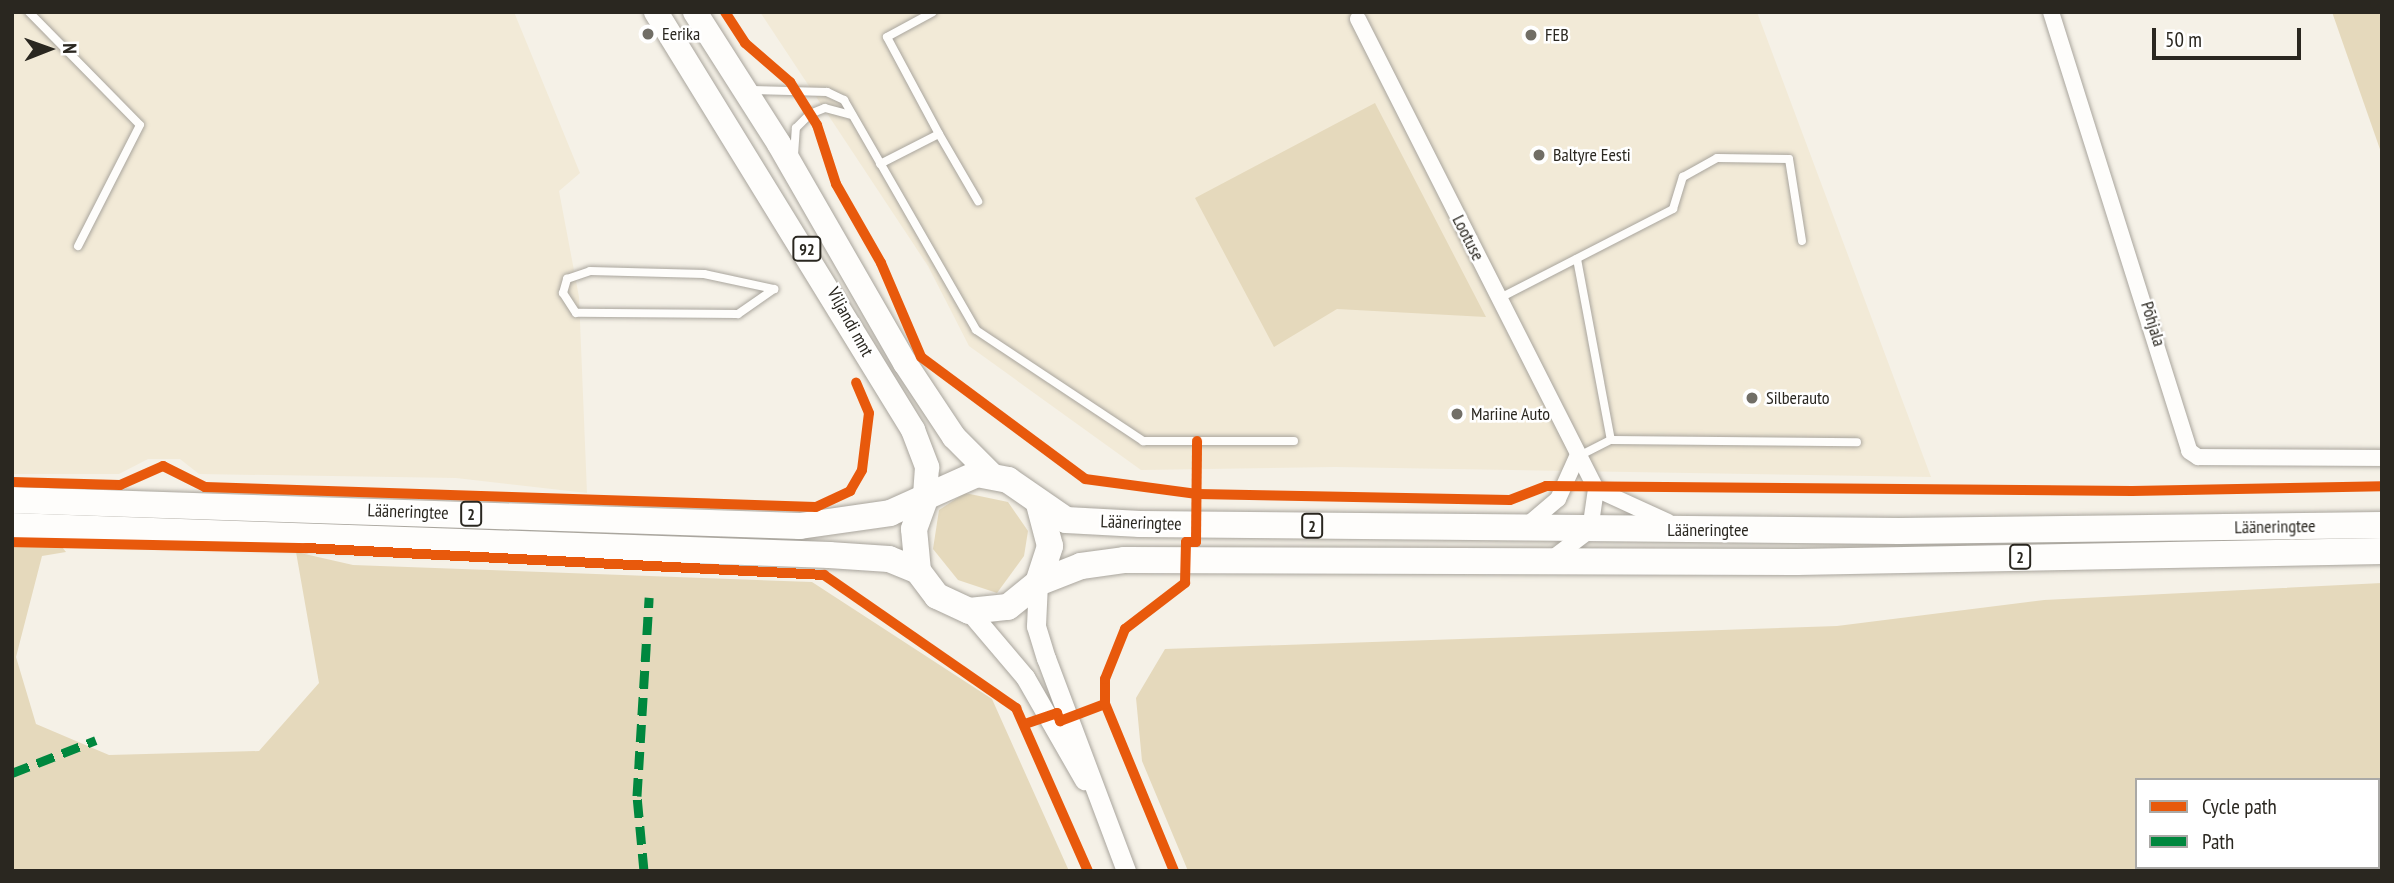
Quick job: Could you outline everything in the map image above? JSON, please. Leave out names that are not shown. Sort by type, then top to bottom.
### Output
[{"type":"highway","name":"Lääneringtee","points":[[12,500],[800,526],[853,523],[925,499],[964,477],[992,475],[1025,490],[1038,504],[1066,520],[1590,530],[2382,526]]},
{"type":"highway","points":[[918,571],[914,529],[925,499]]},
{"type":"highway","points":[[1038,504],[1050,546],[1038,583]]},
{"type":"highway","name":"Lääneringtee","points":[[12,526],[889,559],[918,571],[937,596],[969,611],[1008,607],[1038,583],[1081,566],[1124,561],[1543,564],[2382,551]]},
{"type":"main road","name":"Viljandi mnt","points":[[656,12],[914,430],[927,467],[925,499]]},
{"type":"main road","name":"Viljandi mnt","points":[[695,12],[793,169],[905,363],[954,436],[992,475]]},
{"type":"street","name":"Põhjala","points":[[2051,12],[2189,450],[2215,458],[2382,458]]},
{"type":"street","name":"Lootuse","points":[[1359,19],[1577,457],[1596,489]]},
{"type":"street","points":[[1515,529],[1551,508],[1577,457]]},
{"type":"street","points":[[1543,564],[1590,530],[1596,489],[1693,530]]},
{"type":"street","points":[[1038,583],[1036,626],[1100,809],[1126,871]]},
{"type":"street","points":[[969,611],[1025,677],[1100,809]]},
{"type":"lane","points":[[29,12],[140,125],[78,246]]},
{"type":"lane","points":[[933,12],[887,37],[978,201]]},
{"type":"lane","points":[[743,87],[827,92],[844,100],[976,330],[1132,434],[1143,441],[1294,441]]},
{"type":"lane","points":[[793,169],[796,128],[810,114],[825,108],[852,115]]},
{"type":"lane","points":[[880,164],[939,134]]},
{"type":"lane","points":[[1498,299],[1673,209],[1683,177],[1717,158],[1789,159],[1802,242]]},
{"type":"lane","points":[[1577,259],[1611,440]]},
{"type":"lane","points":[[590,271],[704,274],[774,289],[738,314],[576,313],[563,293],[567,279],[590,271]]},
{"type":"lane","points":[[1577,457],[1611,440],[1857,442]]},
{"type":"shaded area","points":[[12,12],[514,12],[580,173],[559,191],[579,297],[587,493],[456,478],[199,474],[180,459],[148,459],[119,474],[12,474]]},
{"type":"shaded area","points":[[760,12],[1757,12],[1931,477],[1335,467],[1141,470],[969,346],[928,266]]},
{"type":"shaded area","points":[[2332,12],[2382,12],[2382,155]]},
{"type":"shaded area","points":[[1375,103],[1486,317],[1337,309],[1274,347],[1195,198]]},
{"type":"shaded area","points":[[965,493],[1008,502],[1028,531],[1024,556],[997,593],[958,580],[933,549],[939,510]]},
{"type":"shaded area","points":[[12,545],[62,547],[66,552],[42,556],[16,657],[36,724],[109,755],[259,751],[319,683],[296,552],[353,565],[812,582],[992,699],[1069,871],[12,871]]},
{"type":"shaded area","points":[[2382,583],[2382,871],[1188,871],[1142,761],[1136,698],[1165,649],[1837,626],[2044,600]]},
{"type":"marked path","points":[[644,871],[637,796],[649,597]]},
{"type":"marked path","points":[[12,773],[96,740]]},
{"type":"cycle path","points":[[725,12],[745,43],[790,82],[817,125],[836,184],[881,263],[921,357],[1085,479],[1197,494],[1510,500],[1546,486],[2132,491],[2382,486]]},
{"type":"cycle path","points":[[12,482],[120,485],[163,466],[205,487],[816,507],[850,491],[862,470],[869,413],[856,383]]},
{"type":"cycle path","points":[[1174,871],[1105,704],[1105,679],[1125,629],[1185,583],[1186,542],[1196,542],[1197,441]]},
{"type":"cycle path","points":[[12,542],[306,548],[824,575],[1016,708],[1088,871]]},
{"type":"cycle path","points":[[1025,724],[1057,713],[1060,721],[1105,704]]},
{"type":"place","name":"Eerika","points":[[648,34]]},
{"type":"place","name":"FEB","points":[[1531,35]]},
{"type":"place","name":"Baltyre Eesti","points":[[1539,155]]},
{"type":"place","name":"Silberauto","points":[[1752,398]]},
{"type":"place","name":"Mariine Auto","points":[[1457,414]]}]
